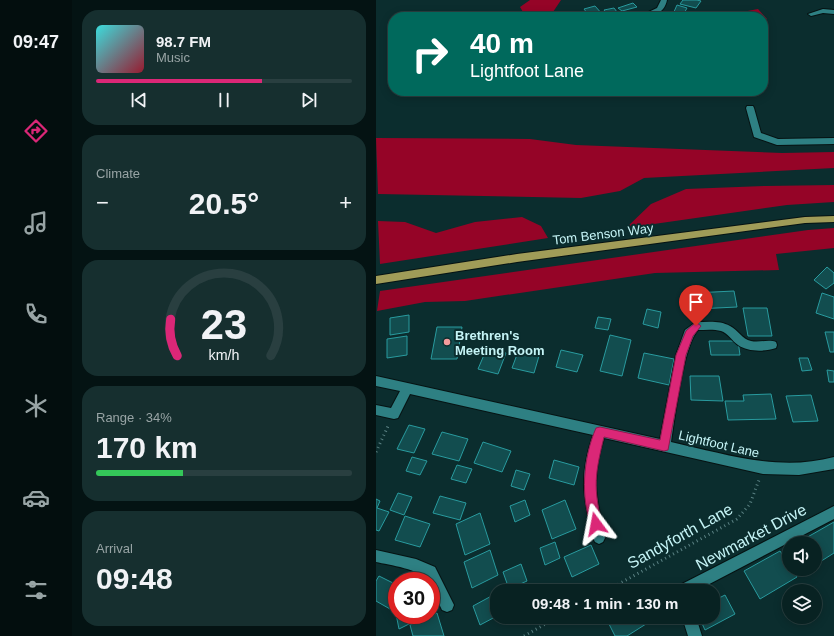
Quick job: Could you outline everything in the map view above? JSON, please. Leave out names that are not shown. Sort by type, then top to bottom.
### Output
[{"type":"main road","name":"Tom Benson Way","points":[[376,280],[518,258],[805,220],[834,219]]},
{"type":"street","points":[[657,12],[663,5],[664,0]]},
{"type":"street","points":[[812,14],[834,12]]},
{"type":"street","points":[[750,108],[757,135],[777,142],[834,141]]},
{"type":"street","points":[[664,446],[681,355],[689,333],[696,326],[719,326],[727,329],[742,342],[752,346],[772,345]]},
{"type":"street","name":"Lightfoot Lane","points":[[376,381],[763,468],[786,470],[834,463]]},
{"type":"street","points":[[376,410],[394,414],[407,388]]},
{"type":"street","points":[[599,538],[590,498],[590,474],[600,432]]},
{"type":"street","name":"Newmarket Drive","points":[[696,584],[834,512]]},
{"type":"street","points":[[376,556],[416,565],[430,572],[447,605]]},
{"type":"street","points":[[691,624],[695,636]]},
{"type":"path","points":[[376,452],[394,414]]},
{"type":"path","name":"Sandyforth Lane","points":[[619,584],[731,523],[744,514],[750,504],[763,468]]},
{"type":"path","points":[[524,636],[545,624]]},
{"type":"shaded area","points":[[530,0],[561,0],[553,12],[523,12],[520,7]]},
{"type":"shaded area","points":[[758,9],[761,12],[742,12]]},
{"type":"shaded area","points":[[376,138],[530,139],[576,145],[782,153],[834,152],[834,168],[644,178],[620,191],[581,198],[378,194]]},
{"type":"shaded area","points":[[834,185],[834,202],[787,205],[626,228],[651,204],[686,189]]},
{"type":"shaded area","points":[[522,217],[541,226],[548,238],[380,264],[378,221],[405,222],[436,233],[475,222]]},
{"type":"shaded area","points":[[834,228],[834,248],[776,254],[779,270],[655,273],[465,301],[425,302],[377,311],[380,291],[808,230]]},
{"type":"building","points":[[683,0],[701,1],[696,8],[680,4]]},
{"type":"building","points":[[633,3],[637,7],[622,11],[618,8]]},
{"type":"building","points":[[677,5],[687,8],[685,12],[674,12]]},
{"type":"building","points":[[595,6],[600,12],[586,12],[584,9]]},
{"type":"building","points":[[614,8],[617,12],[606,12],[604,10]]},
{"type":"building","points":[[827,267],[834,273],[834,283],[826,289],[814,280]]},
{"type":"building","points":[[734,291],[737,307],[696,309],[693,293]]},
{"type":"building","points":[[822,293],[834,297],[834,319],[816,313]]},
{"type":"building","points":[[743,308],[767,308],[772,336],[748,336]]},
{"type":"building","points":[[647,309],[661,312],[658,328],[643,324]]},
{"type":"building","points":[[409,315],[409,332],[390,335],[390,318]]},
{"type":"building","points":[[598,317],[611,319],[608,330],[595,328]]},
{"type":"building","points":[[437,327],[462,327],[457,359],[431,359]]},
{"type":"building","points":[[825,332],[834,332],[834,352],[830,352]]},
{"type":"building","points":[[610,335],[631,340],[622,376],[600,371]]},
{"type":"building","points":[[407,336],[407,355],[387,358],[387,339]]},
{"type":"building","points":[[709,341],[738,341],[740,355],[711,355]]},
{"type":"building","points":[[487,348],[506,353],[498,374],[478,369]]},
{"type":"building","points":[[561,350],[583,355],[577,372],[556,367]]},
{"type":"building","points":[[518,352],[539,356],[534,373],[512,368]]},
{"type":"building","points":[[644,353],[674,359],[669,385],[638,378]]},
{"type":"building","points":[[799,358],[808,358],[812,370],[802,371]]},
{"type":"building","points":[[827,370],[834,371],[834,382],[829,382]]},
{"type":"building","points":[[690,376],[719,376],[723,401],[691,400]]},
{"type":"building","points":[[771,394],[776,419],[728,420],[725,401],[744,401],[743,395]]},
{"type":"building","points":[[811,395],[818,421],[793,422],[786,396]]},
{"type":"building","points":[[409,425],[425,429],[414,453],[397,449]]},
{"type":"building","points":[[442,432],[468,439],[459,461],[432,454]]},
{"type":"building","points":[[483,442],[511,451],[502,472],[474,463]]},
{"type":"building","points":[[412,457],[427,461],[420,475],[406,471]]},
{"type":"building","points":[[554,460],[579,467],[574,485],[549,478]]},
{"type":"building","points":[[457,465],[472,469],[466,483],[451,479]]},
{"type":"building","points":[[516,470],[530,474],[524,490],[511,486]]},
{"type":"building","points":[[398,493],[412,497],[404,515],[390,510]]},
{"type":"building","points":[[440,496],[466,503],[460,520],[433,513]]},
{"type":"building","points":[[376,499],[380,501],[377,508],[389,512],[379,531],[376,530]]},
{"type":"building","points":[[525,500],[530,515],[515,522],[510,506]]},
{"type":"building","points":[[565,500],[576,529],[552,539],[542,510]]},
{"type":"building","points":[[480,513],[490,544],[465,555],[456,524]]},
{"type":"building","points":[[405,516],[430,524],[420,547],[395,540]]},
{"type":"building","points":[[834,522],[834,553],[822,561],[822,536],[809,536]]},
{"type":"building","points":[[555,542],[560,558],[545,565],[540,548]]},
{"type":"building","points":[[591,545],[599,564],[572,577],[564,557]]},
{"type":"building","points":[[490,550],[498,575],[472,588],[464,562]]},
{"type":"building","points":[[780,551],[782,554],[782,576],[797,577],[785,584],[782,584],[782,586],[760,599],[744,571]]},
{"type":"building","points":[[521,564],[527,581],[520,584],[507,584],[503,572]]},
{"type":"building","points":[[379,576],[388,580],[388,608],[376,601],[376,581]]},
{"type":"building","points":[[725,595],[735,614],[720,622],[720,598]]},
{"type":"building","points":[[490,597],[490,620],[480,625],[473,606]]},
{"type":"building","points":[[440,623],[444,636],[413,636],[410,625]]},
{"type":"building","points":[[398,624],[409,624],[399,629]]},
{"type":"building","points":[[609,624],[646,624],[627,636],[615,636]]},
{"type":"building","points":[[702,624],[716,624],[705,630]]},
{"type":"place","name":"Brethren's Meeting Room","points":[[447,342]]},
{"type":"route","points":[[596,524],[590,498],[590,474],[595,444],[600,432],[664,446],[681,355],[689,333],[696,326]]}]
